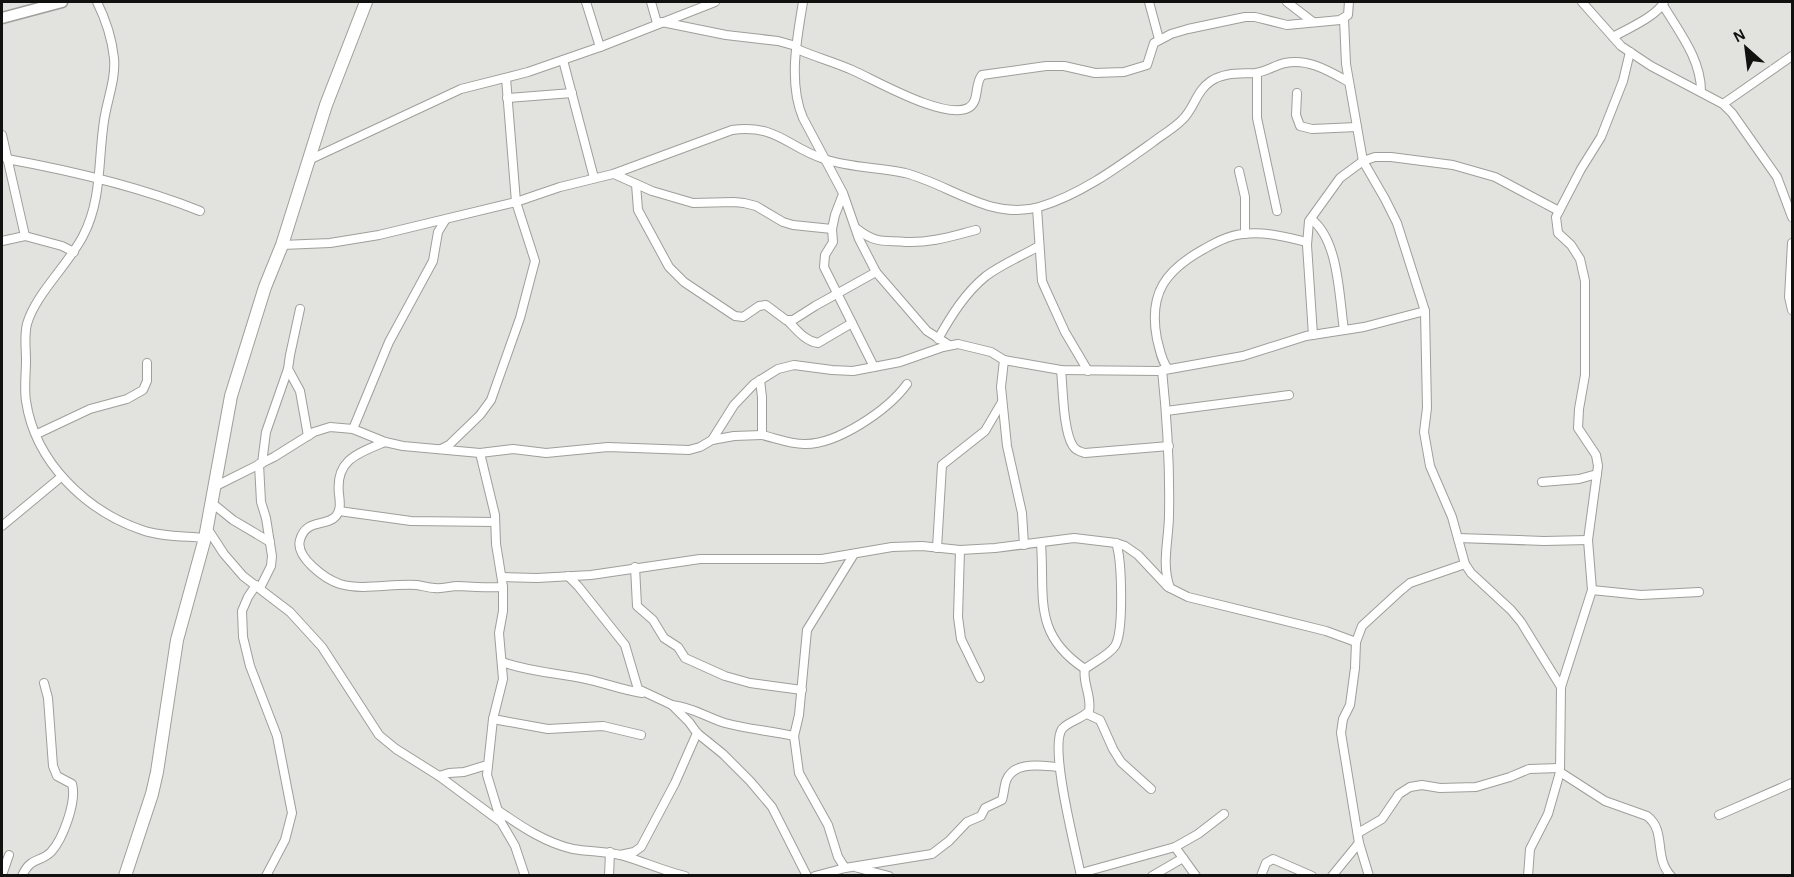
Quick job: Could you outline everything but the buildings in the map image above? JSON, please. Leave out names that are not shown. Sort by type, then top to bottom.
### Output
[{"type":"main road","points":[[125,876],[152,794],[177,640],[206,533],[233,388],[265,287],[282,245],[326,105],[366,2]]},
{"type":"street","points":[[2,18],[62,2]]},
{"type":"street","points":[[97,2],[104,18],[114,59],[113,82],[104,123],[99,179],[91,217],[74,252],[36,305],[27,324],[26,396],[30,417],[37,434],[61,477],[93,504],[132,526],[151,533],[206,533],[243,576],[290,612],[322,647],[380,735],[396,749],[439,776],[501,822]]},
{"type":"street","points":[[586,2],[600,47]]},
{"type":"street","points":[[651,2],[660,22]]},
{"type":"street","points":[[686,12],[687,2]]},
{"type":"street","points":[[309,160],[461,89],[563,60],[715,2]]},
{"type":"street","points":[[803,2],[797,48],[796,87],[799,109],[823,159],[843,193],[866,254],[876,273],[927,331],[949,345]]},
{"type":"street","points":[[1149,2],[1159,39]]},
{"type":"street","points":[[1287,2],[1313,22]]},
{"type":"street","points":[[1349,2],[1349,11],[1344,19],[1346,64],[1359,148],[1363,161],[1397,223],[1425,311],[1426,444],[1430,466],[1444,496],[1465,564],[1471,573],[1521,622],[1562,687]]},
{"type":"street","points":[[1582,2],[1613,38],[1630,52],[1651,66],[1722,104],[1732,113],[1777,177],[1792,214]]},
{"type":"street","points":[[1613,38],[1660,4],[1696,60],[1701,78],[1701,92]]},
{"type":"street","points":[[660,22],[726,35],[778,41],[866,76],[911,98],[931,105],[958,110],[972,105],[982,75],[1046,66],[1064,66],[1095,74],[1124,72],[1147,65],[1151,47],[1159,39],[1188,29],[1245,17],[1255,17],[1280,25],[1344,19]]},
{"type":"street","points":[[1528,876],[1530,849],[1548,814],[1560,770],[1562,687],[1592,590],[1588,540],[1597,474],[1596,455],[1578,428],[1585,375],[1586,281],[1580,259],[1571,245],[1558,233],[1556,217],[1601,137],[1620,90],[1630,52]]},
{"type":"street","points":[[1722,104],[1792,56]]},
{"type":"street","points":[[563,60],[594,178]]},
{"type":"street","points":[[282,245],[330,243],[380,236],[516,202],[560,187],[613,174],[732,130],[748,128],[772,133],[823,159],[917,176],[986,205],[1006,209],[1037,208],[1082,188],[1130,159],[1183,119],[1202,89],[1218,77],[1227,74],[1257,73],[1284,63],[1297,61],[1322,67],[1349,82]]},
{"type":"street","points":[[1257,73],[1257,118],[1277,211]]},
{"type":"street","points":[[441,449],[456,438],[487,407],[497,386],[520,318],[535,261],[516,202],[506,78]]},
{"type":"street","points":[[507,99],[572,93]]},
{"type":"street","points":[[1297,93],[1296,115],[1300,126],[1312,129],[1357,127]]},
{"type":"street","points":[[2,135],[25,236]]},
{"type":"street","points":[[1313,335],[1307,242],[1311,219],[1340,178],[1363,161],[1375,157],[1391,157],[1453,165],[1495,177],[1559,211]]},
{"type":"street","points":[[7,159],[142,190],[200,211]]},
{"type":"street","points":[[1239,171],[1245,197],[1245,234]]},
{"type":"street","points":[[613,174],[693,203],[744,203],[756,206],[783,222],[832,229]]},
{"type":"street","points":[[636,184],[636,200],[642,217],[669,267],[684,282],[735,316],[743,317],[759,306],[766,305],[788,321],[803,336],[818,343],[852,323]]},
{"type":"street","points":[[843,193],[832,229],[833,242],[826,250],[823,260],[826,273],[874,367]]},
{"type":"street","points":[[1037,208],[1045,288],[1065,332],[1088,371]]},
{"type":"street","points":[[353,429],[389,342],[433,261],[438,232],[446,219]]},
{"type":"street","points":[[1311,219],[1321,228],[1330,245],[1344,330]]},
{"type":"street","points":[[856,229],[884,243],[930,242],[976,230]]},
{"type":"street","points":[[1170,588],[1165,569],[1169,516],[1169,446],[1165,370],[1155,315],[1159,293],[1174,267],[1219,241],[1245,234],[1277,236],[1307,242]]},
{"type":"street","points":[[2,241],[25,236],[62,246],[74,252]]},
{"type":"street","points":[[1792,243],[1790,297],[1792,310]]},
{"type":"street","points":[[938,339],[960,304],[979,282],[1039,246]]},
{"type":"street","points":[[788,321],[876,273]]},
{"type":"street","points":[[266,876],[285,840],[292,813],[277,736],[250,666],[243,637],[242,611],[248,597],[258,587],[271,566],[270,542],[261,502],[261,463],[266,432],[288,369],[300,309]]},
{"type":"street","points":[[712,440],[734,405],[760,380],[778,369],[794,365],[853,370],[910,359],[949,345],[974,346],[1004,360],[1062,370],[1165,370],[1243,356],[1313,335],[1425,311]]},
{"type":"street","points":[[1004,360],[1000,380],[1008,446],[1022,513],[1024,545]]},
{"type":"street","points":[[37,434],[90,409],[127,399],[143,390],[147,381],[147,363]]},
{"type":"street","points":[[288,369],[300,391],[308,436]]},
{"type":"street","points":[[1062,370],[1065,410],[1075,449],[1085,453],[1169,446]]},
{"type":"street","points":[[760,380],[762,435]]},
{"type":"street","points":[[216,486],[308,436],[330,427],[353,429],[385,442],[403,446],[480,453],[513,449],[546,453],[608,447],[682,450],[700,447],[712,440],[762,435],[806,444],[845,433],[863,423],[895,399],[908,384]]},
{"type":"street","points":[[1166,411],[1289,395]]},
{"type":"street","points":[[937,548],[942,465],[985,431],[1003,402]]},
{"type":"street","points":[[385,442],[355,455],[340,471],[339,511],[333,519],[312,525],[302,534],[299,546],[304,559],[331,580],[351,586],[417,585],[439,588],[458,586],[504,588]]},
{"type":"street","points":[[480,453],[495,522],[496,544],[504,588],[499,633],[503,679],[493,719],[487,765],[488,781],[501,822],[515,846],[525,876]]},
{"type":"street","points":[[1542,482],[1579,479],[1597,474]]},
{"type":"street","points":[[2,526],[61,477]]},
{"type":"street","points":[[212,503],[270,542]]},
{"type":"street","points":[[339,511],[411,521],[495,522]]},
{"type":"street","points":[[502,577],[591,575],[700,559],[803,560],[892,547],[960,549],[1024,545],[1074,538],[1116,543],[1130,548],[1170,588],[1188,597],[1326,631],[1356,642]]},
{"type":"street","points":[[1458,538],[1588,540]]},
{"type":"street","points":[[1041,543],[1043,615],[1058,645],[1066,655],[1085,669]]},
{"type":"street","points":[[1116,543],[1121,561],[1122,586],[1118,640],[1112,650],[1085,669],[1084,677],[1090,699],[1089,711],[1060,733],[1059,767],[1081,874],[1175,846],[1198,834],[1224,813]]},
{"type":"street","points":[[960,549],[957,598],[961,639],[980,678]]},
{"type":"street","points":[[854,554],[821,610],[808,627],[802,690],[794,736],[799,774],[828,825],[837,857],[850,868],[889,876]]},
{"type":"street","points":[[1369,876],[1359,843],[1341,733],[1343,719],[1351,699],[1356,642],[1367,620],[1410,583],[1465,564]]},
{"type":"street","points":[[634,567],[637,606],[653,620],[664,638],[678,647],[685,658],[725,676],[750,683],[802,690]]},
{"type":"street","points":[[568,576],[579,586],[625,645],[636,685],[645,694]]},
{"type":"street","points":[[1592,590],[1641,595],[1699,592]]},
{"type":"street","points":[[502,662],[548,673],[590,679],[614,688],[662,699],[672,705],[697,733],[739,769],[767,800],[807,876]]},
{"type":"street","points":[[22,876],[30,863],[47,855],[57,843],[64,831],[73,797],[72,784],[57,776],[53,766],[48,698],[44,683]]},
{"type":"street","points":[[672,705],[686,707],[736,726],[794,736]]},
{"type":"street","points":[[1087,714],[1100,720],[1121,762],[1151,789]]},
{"type":"street","points":[[493,719],[548,729],[603,726],[641,735]]},
{"type":"street","points":[[620,855],[641,848],[675,783],[697,733]]},
{"type":"street","points":[[439,776],[487,765]]},
{"type":"street","points":[[815,876],[932,854],[949,841],[967,822],[981,816],[985,808],[1000,801],[1007,779],[1018,769],[1031,765],[1059,767]]},
{"type":"street","points":[[1358,833],[1382,819],[1399,794],[1410,787],[1422,785],[1440,788],[1476,787],[1529,769],[1560,770],[1605,801],[1652,820],[1660,839],[1661,859],[1671,876]]},
{"type":"street","points":[[1719,815],[1792,783]]},
{"type":"street","points":[[499,811],[542,838],[555,843],[574,849],[610,852],[681,875]]},
{"type":"street","points":[[1332,876],[1359,843]]},
{"type":"street","points":[[1175,846],[1196,876]]},
{"type":"street","points":[[609,876],[610,852]]},
{"type":"street","points":[[2,875],[9,855]]},
{"type":"street","points":[[1152,876],[1183,858]]},
{"type":"street","points":[[1261,876],[1266,863],[1273,860],[1312,876]]}]
